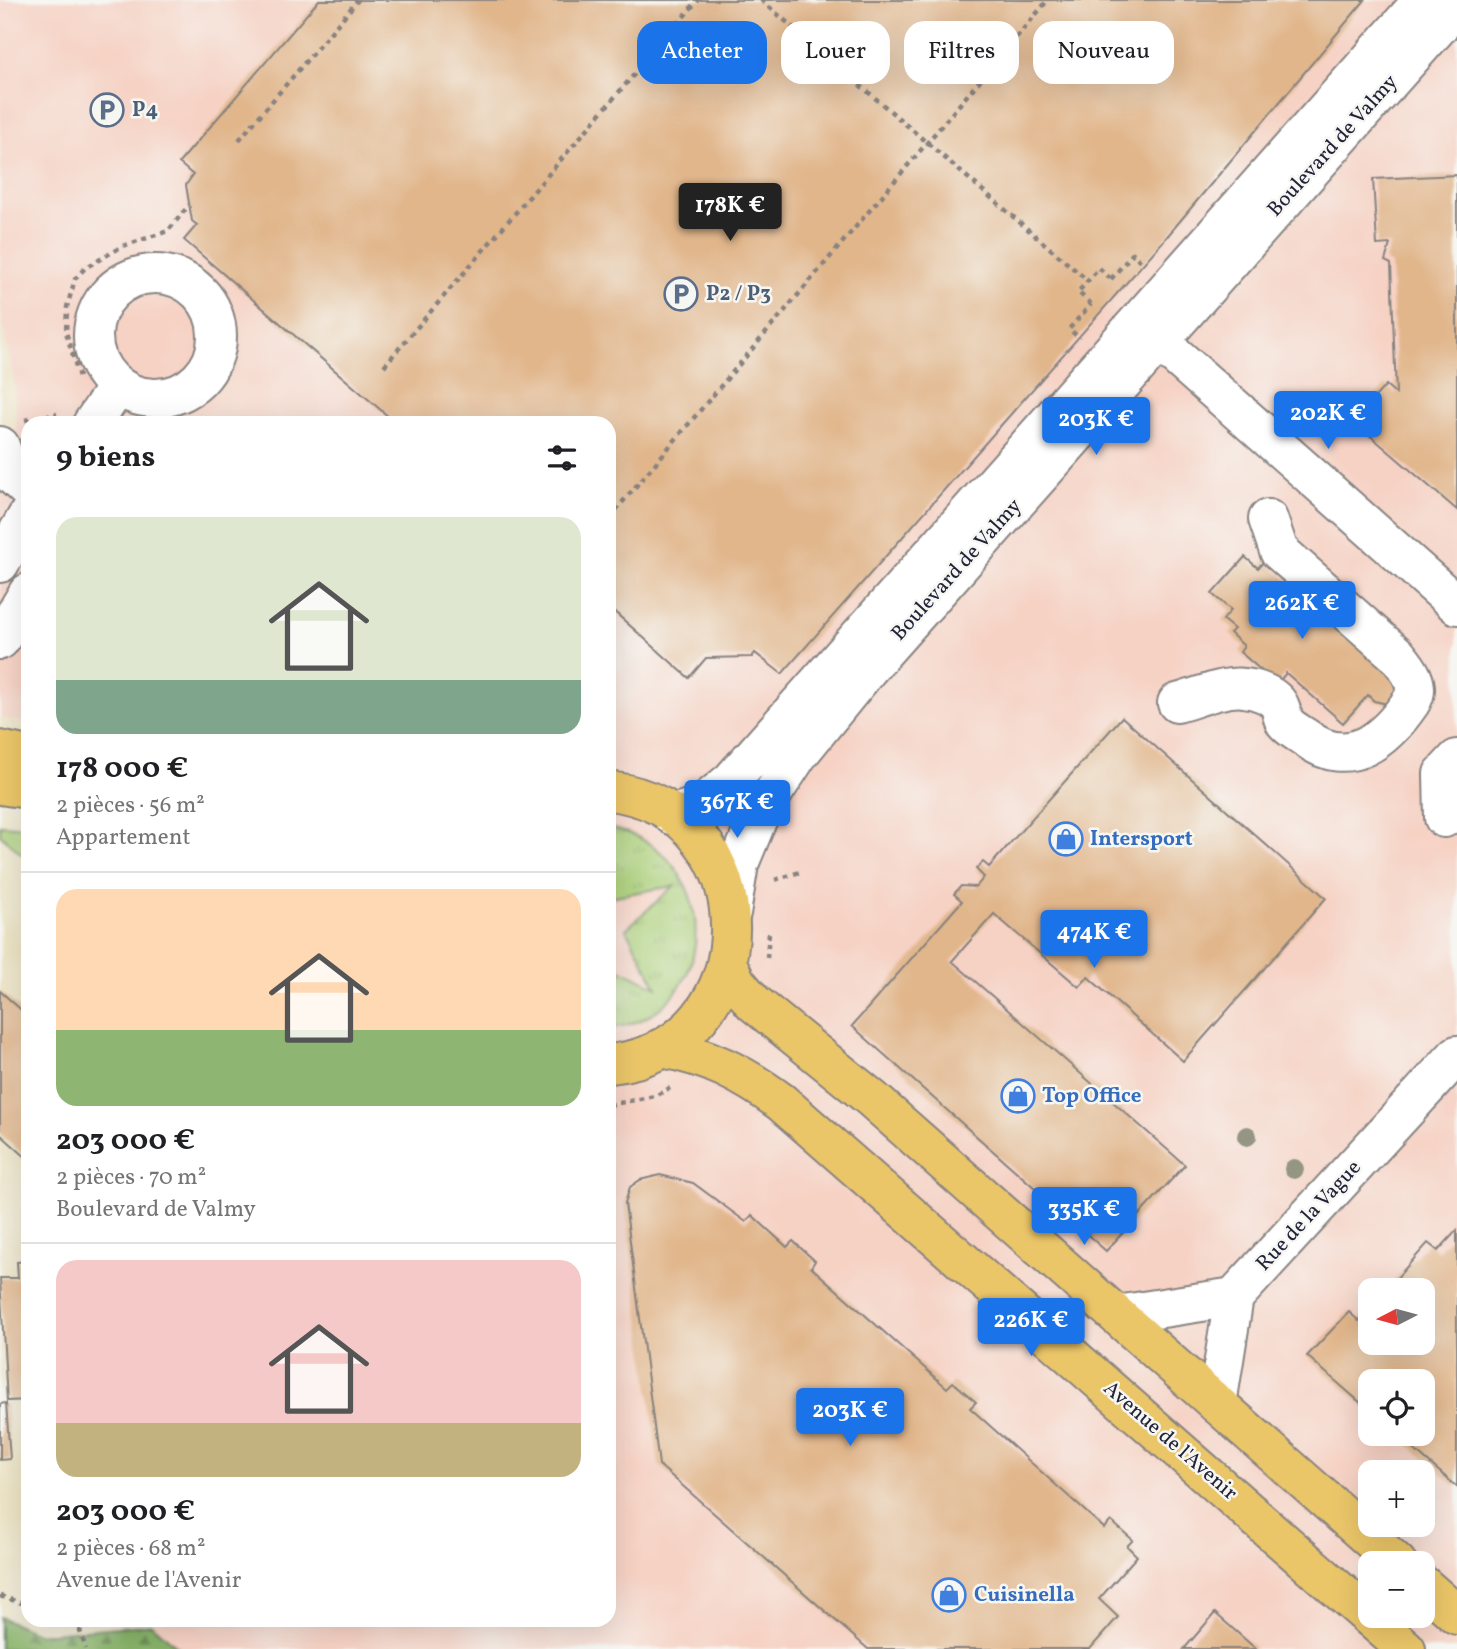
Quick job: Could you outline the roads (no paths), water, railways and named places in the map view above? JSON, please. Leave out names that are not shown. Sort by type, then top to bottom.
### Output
[{"type":"main road","points":[[0,750],[21,754]]},
{"type":"main road","points":[[0,785],[21,788]]},
{"type":"main road","points":[[616,793],[646,800],[672,815],[708,850],[723,880],[731,913],[727,963],[708,1006],[687,1030],[661,1048],[616,1063]]},
{"type":"main road","points":[[727,963],[736,982],[754,1003],[871,1098],[1383,1551]]},
{"type":"main road","name":"Avenue de l'Avenir","points":[[661,1048],[713,1060],[741,1074],[782,1102],[1406,1649]]},
{"type":"main road","points":[[1435,1596],[1457,1615]]},
{"type":"street","name":"Boulevard de Valmy","points":[[672,815],[703,804],[731,781],[1423,0]]},
{"type":"street","name":"Boulevard de Valmy","points":[[731,913],[746,841],[798,755],[868,670],[1457,6]]},
{"type":"street","points":[[160,275],[178,279],[195,289],[208,304],[215,322],[217,341],[213,360],[203,376],[166,409],[156,399],[136,396],[118,386],[105,373],[97,357],[93,338],[103,303],[126,282],[160,275]]},
{"type":"street","points":[[1160,342],[1457,605]]},
{"type":"street","points":[[80,416],[118,386]]},
{"type":"street","points":[[8,434],[10,473],[21,483]]},
{"type":"street","points":[[1177,703],[1241,687],[1262,691],[1279,703],[1285,722],[1317,747],[1361,751],[1373,744],[1412,700],[1415,689],[1412,673],[1397,655],[1279,551],[1268,519]]},
{"type":"street","points":[[0,563],[21,527]]},
{"type":"street","points":[[0,640],[21,605]]},
{"type":"street","points":[[1444,818],[1443,775],[1457,759]]},
{"type":"street","name":"Rue de la Vague","points":[[1234,1297],[1457,1055]]},
{"type":"street","points":[[1117,1315],[1234,1297],[1217,1404]]},
{"type":"place","name":"P4","points":[[107,110]]},
{"type":"place","name":"P2 / P3","points":[[681,294]]},
{"type":"place","name":"Intersport","points":[[1066,839]]},
{"type":"place","name":"Top Office","points":[[1018,1096]]},
{"type":"place","name":"Cuisinella","points":[[949,1595]]}]
